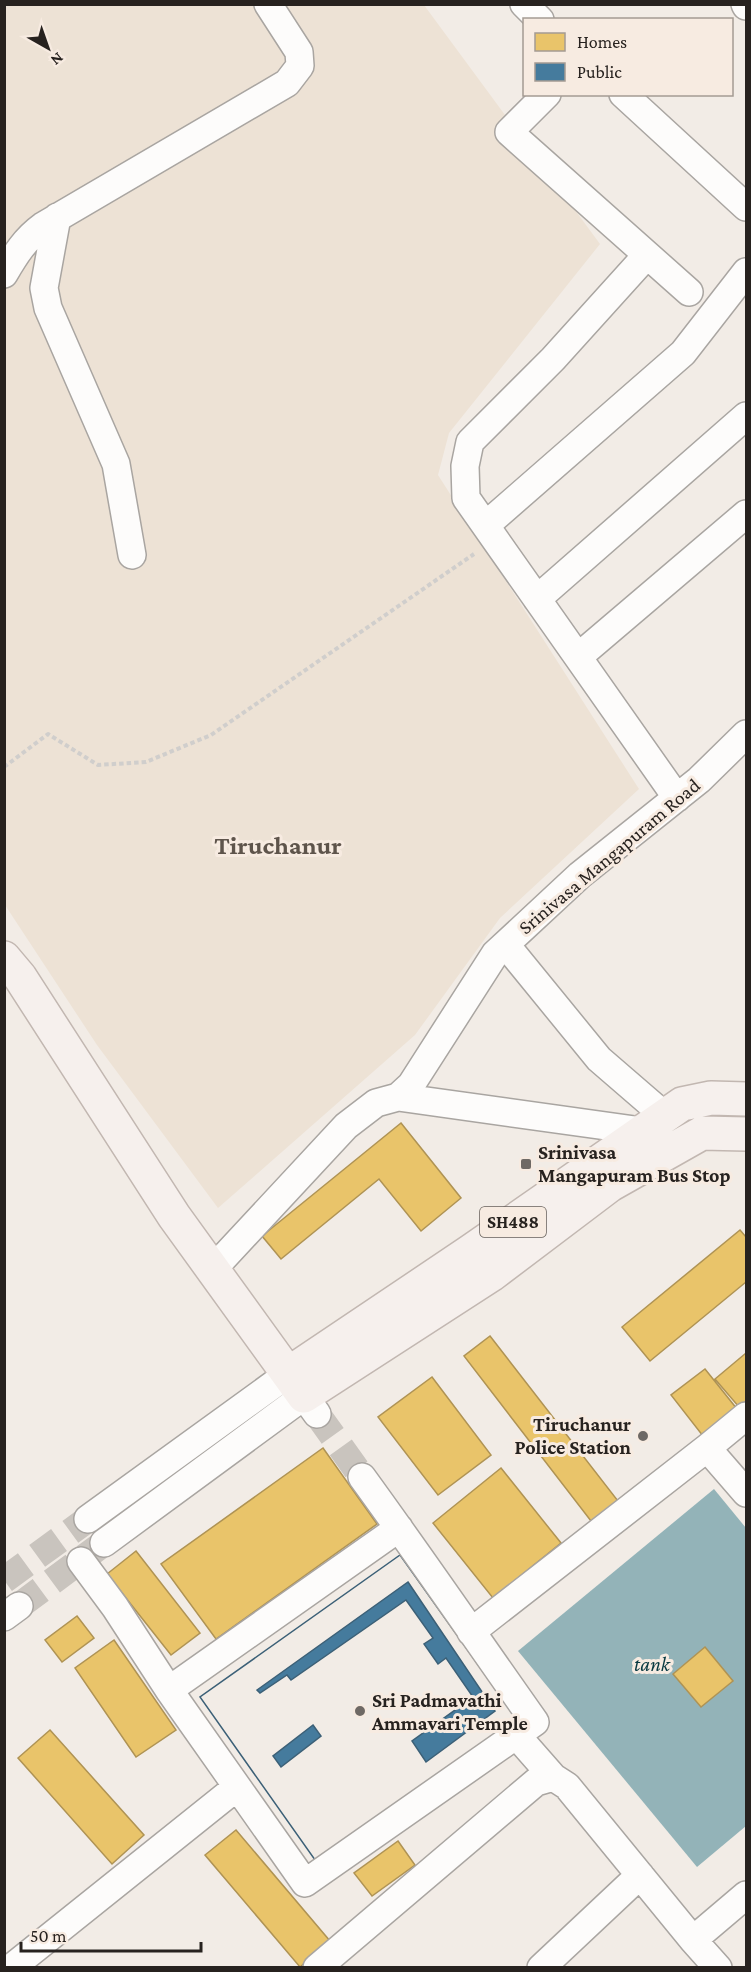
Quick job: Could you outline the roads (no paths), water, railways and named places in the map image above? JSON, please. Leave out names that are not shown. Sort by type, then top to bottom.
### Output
[{"type":"main road","points":[[4,958],[20,977],[174,1216],[303,1395]]},
{"type":"main road","name":"SH488","points":[[303,1395],[471,1251],[682,1104],[711,1098],[747,1099]]},
{"type":"main road","name":"SH488","points":[[303,1395],[491,1275],[610,1185],[702,1133],[747,1134]]},
{"type":"street","points":[[4,274],[19,248],[32,233],[287,83],[300,66],[299,52],[268,4]]},
{"type":"street","points":[[524,4],[538,18]]},
{"type":"street","points":[[545,96],[509,132],[689,292]]},
{"type":"street","points":[[625,96],[747,207]]},
{"type":"street","points":[[57,217],[44,288],[48,308],[116,464],[132,555]]},
{"type":"street","points":[[647,255],[553,359],[470,441],[465,466],[466,498],[677,798]]},
{"type":"street","points":[[491,532],[683,353],[747,272]]},
{"type":"street","points":[[537,599],[747,416]]},
{"type":"street","points":[[578,657],[747,514]]},
{"type":"street","name":"Srinivasa Mangapuram Road","points":[[213,1269],[346,1126],[376,1103],[398,1097],[411,1085],[495,954],[580,875],[699,780],[747,734]]},
{"type":"street","points":[[506,945],[654,1124]]},
{"type":"street","points":[[398,1097],[654,1124]]},
{"type":"street","points":[[88,1519],[303,1395]]},
{"type":"street","points":[[104,1543],[303,1395]]},
{"type":"street","points":[[471,1632],[747,1416]]},
{"type":"street","points":[[706,1448],[747,1493]]},
{"type":"street","points":[[81,1561],[305,1884],[535,1722],[362,1477]]},
{"type":"street","points":[[169,1690],[399,1528]]},
{"type":"street","points":[[517,1736],[553,1777],[567,1786],[718,1968]]},
{"type":"street","points":[[317,1968],[536,1782],[553,1777]]},
{"type":"street","points":[[11,1968],[237,1787]]},
{"type":"street","points":[[542,1968],[640,1875]]},
{"type":"street","points":[[693,1940],[747,1895]]},
{"type":"water","name":"tank","points":[[714,1489],[746,1528],[746,1826],[697,1867],[518,1651]]},
{"type":"tunnel","points":[[317,1414],[362,1477]]},
{"type":"tunnel","points":[[4,1580],[88,1519]]},
{"type":"tunnel","points":[[19,1606],[104,1543]]},
{"type":"place","name":"Srinivasa Mangapuram Bus Stop","points":[[526,1164]]},
{"type":"place","name":"Tiruchanur Police Station","points":[[643,1436]]},
{"type":"place","name":"Sri Padmavathi Ammavari Temple","points":[[360,1711]]},
{"type":"district","name":"Tiruchanur","points":[[278,845]]}]
